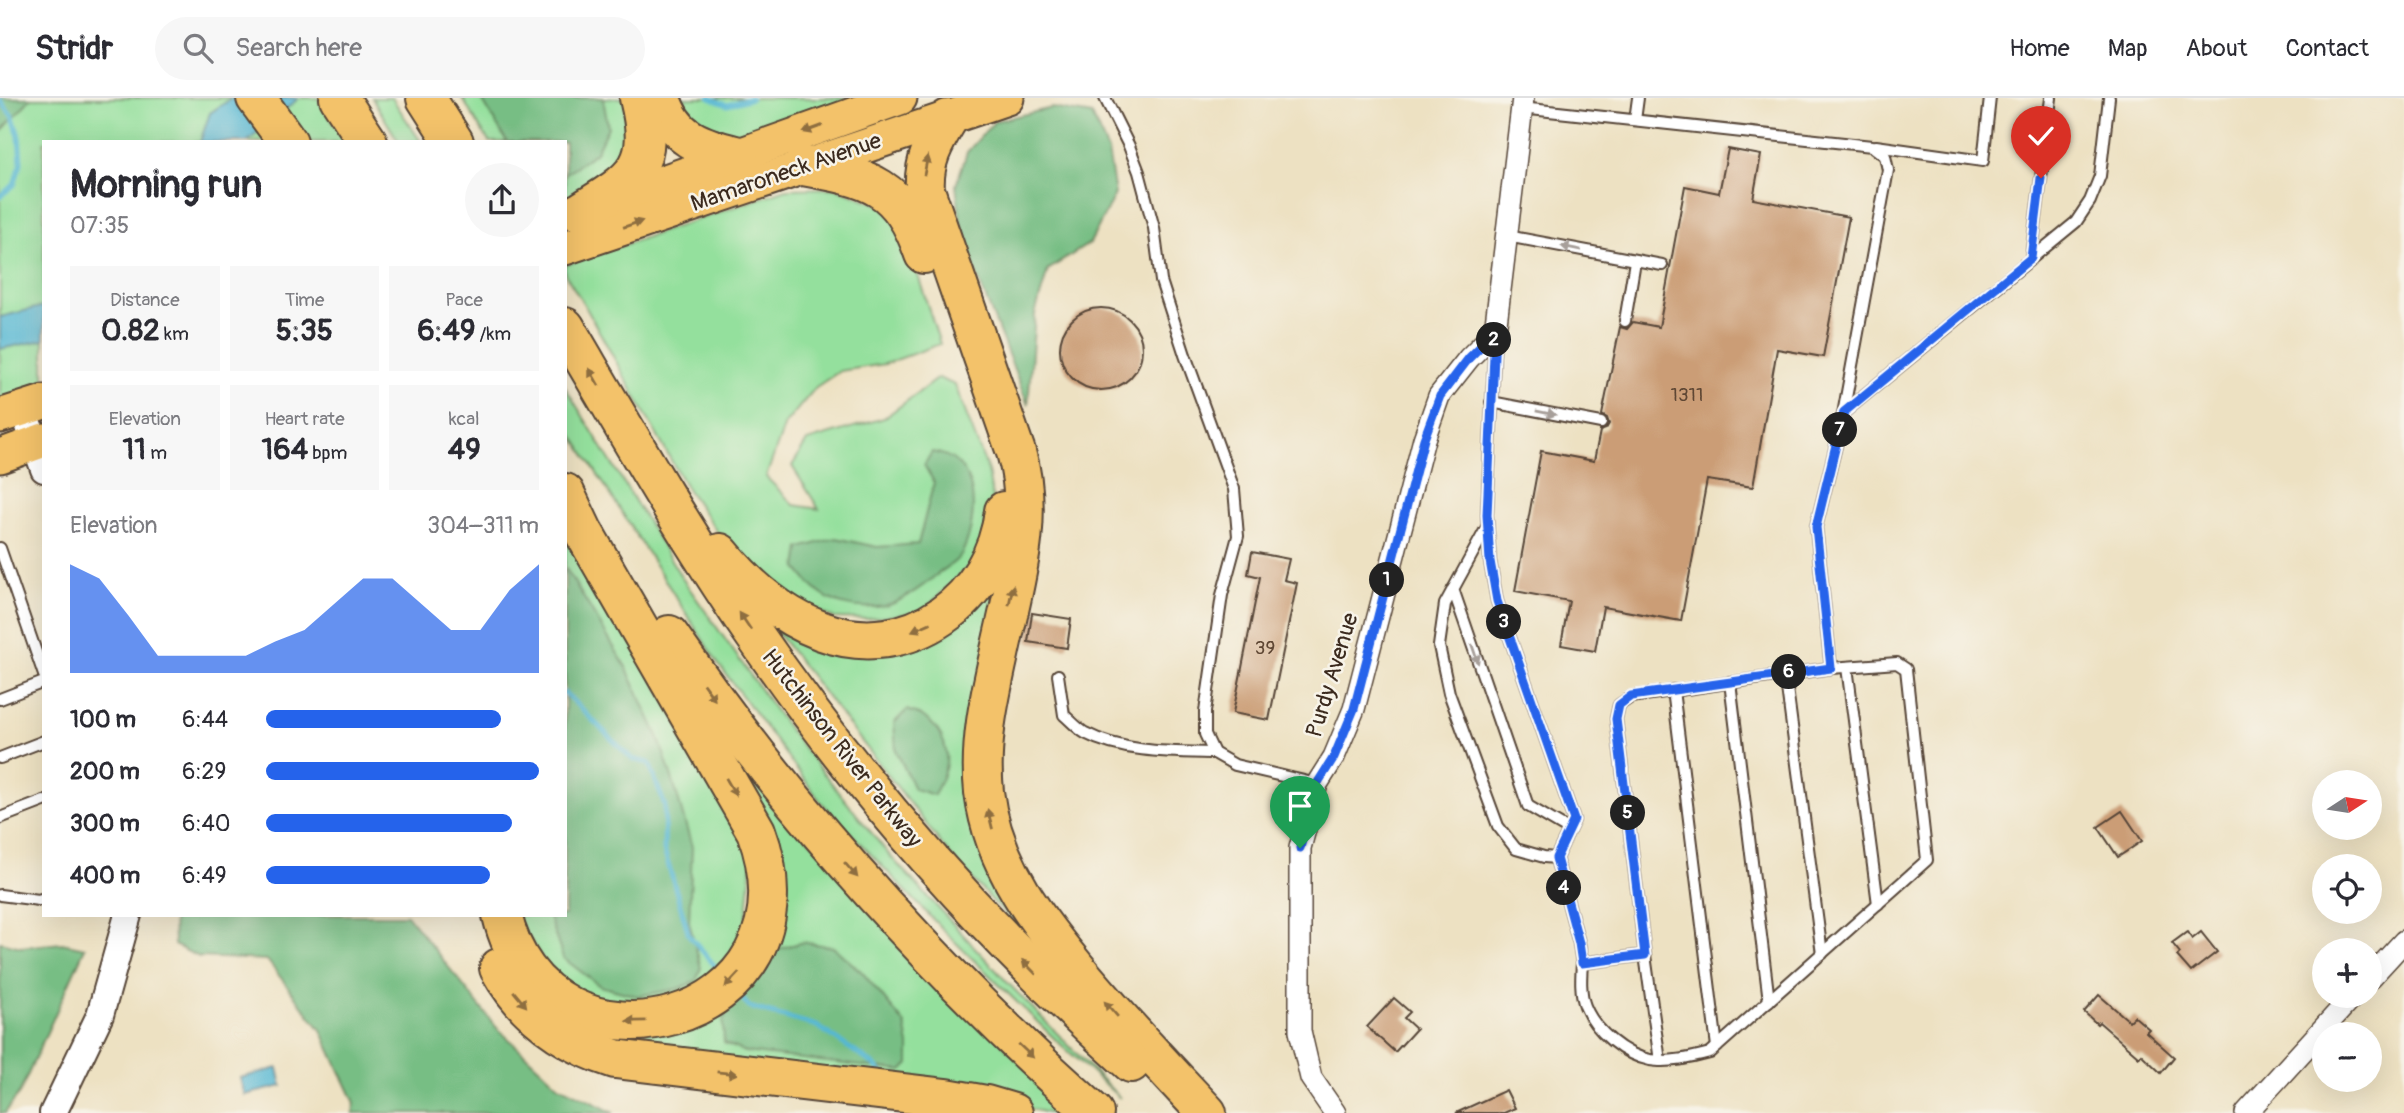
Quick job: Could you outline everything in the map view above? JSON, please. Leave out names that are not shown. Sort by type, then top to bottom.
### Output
[{"type":"highway","points":[[256,98],[285,138]]},
{"type":"highway","points":[[426,98],[453,140]]},
{"type":"highway","points":[[441,98],[462,140]]},
{"type":"highway","points":[[573,214],[622,185],[639,164],[646,140],[639,98]]},
{"type":"highway","points":[[661,98],[671,122],[685,136],[702,146],[739,156]]},
{"type":"highway","points":[[339,99],[368,140]]},
{"type":"highway","points":[[948,119],[928,155],[925,190],[1016,452],[1025,499],[1024,531],[984,735],[984,793],[992,828],[1013,881],[1047,931],[1125,1025],[1207,1113]]},
{"type":"highway","points":[[623,426],[722,556],[772,603],[789,615],[821,630],[854,638],[899,635],[945,614],[978,584],[999,540],[1004,508],[1002,480],[909,216],[880,188],[856,176],[803,166]]},
{"type":"highway","name":"Hutchinson River Parkway","points":[[567,330],[623,426],[750,629],[812,714],[897,821],[974,909],[1066,1004],[1187,1113]]},
{"type":"highway","points":[[567,474],[686,661],[747,744],[812,825],[948,976],[1094,1113]]},
{"type":"highway","points":[[503,917],[514,948],[529,970],[549,991],[581,1010],[604,1018],[642,1021],[677,1015],[701,1005],[733,981],[755,948],[767,914],[769,884],[765,858],[756,831],[583,531],[567,497]]},
{"type":"highway","points":[[483,917],[494,957],[512,990],[544,1024],[583,1048],[631,1062],[946,1098],[1013,1113]]},
{"type":"main road","name":"Mamaroneck Avenue","points":[[573,214],[900,98]]},
{"type":"main road","name":"Mamaroneck Avenue","points":[[567,247],[1007,98]]},
{"type":"main road","points":[[0,456],[41,451]]},
{"type":"street","points":[[1495,332],[1522,103]]},
{"type":"street","name":"Purdy Avenue","points":[[1335,1113],[1311,1078],[1300,1031],[1300,848],[1317,784],[1334,757],[1354,709],[1424,439],[1440,396],[1469,358],[1495,332]]},
{"type":"street","points":[[22,409],[41,451]]},
{"type":"street","points":[[53,1113],[100,1015],[127,917]]},
{"type":"street","points":[[2382,965],[2404,940]]},
{"type":"street","points":[[2246,1113],[2342,1008]]},
{"type":"lane","points":[[1105,98],[1139,172],[1154,228],[1161,281],[1234,489],[1238,536],[1222,595],[1205,712],[1205,734],[1214,753]]},
{"type":"lane","points":[[1635,120],[1638,98]]},
{"type":"lane","points":[[1522,103],[1635,120],[1983,161],[1990,98]]},
{"type":"lane","points":[[2031,258],[2051,98]]},
{"type":"lane","points":[[1844,412],[2076,222],[2090,201],[2100,176],[2109,98]]},
{"type":"lane","points":[[1831,668],[1816,527],[1844,412],[1888,170],[1885,156],[1872,146]]},
{"type":"lane","points":[[1507,236],[1661,265]]},
{"type":"lane","points":[[1625,321],[1635,261]]},
{"type":"lane","points":[[1495,332],[1488,524],[1490,561],[1497,601],[1574,820],[1556,858],[1579,943],[1584,1005],[1596,1026],[1623,1049],[1637,1056],[1660,1061],[1710,1054],[1927,860],[1906,669],[1898,663],[1785,673],[1631,696],[1619,705],[1616,719],[1660,1061]]},
{"type":"lane","points":[[1491,402],[1601,423]]},
{"type":"lane","points":[[1488,524],[1445,604],[1438,646],[1449,694],[1498,827],[1516,849],[1544,858],[1556,858]]},
{"type":"lane","points":[[0,548],[42,669]]},
{"type":"lane","points":[[1453,589],[1528,806],[1569,830]]},
{"type":"lane","points":[[1847,667],[1878,905]]},
{"type":"lane","points":[[1785,673],[1822,954]]},
{"type":"lane","points":[[1058,675],[1064,715],[1084,732],[1116,744],[1153,750],[1214,753],[1235,765],[1317,784]]},
{"type":"lane","points":[[1730,682],[1769,1001]]},
{"type":"lane","points":[[0,699],[42,683]]},
{"type":"lane","points":[[1673,690],[1717,1047]]},
{"type":"lane","points":[[0,758],[42,742]]},
{"type":"lane","points":[[0,817],[42,802]]},
{"type":"lane","points":[[0,895],[42,899]]},
{"type":"lane","points":[[1582,963],[1645,955]]},
{"type":"green space","points":[[0,98],[232,98],[229,100],[256,133],[267,123],[272,140],[42,140],[42,389],[0,403]]},
{"type":"green space","points":[[0,98],[31,98],[0,133]]},
{"type":"green space","points":[[299,98],[318,98],[344,140],[295,140],[275,116]]},
{"type":"green space","points":[[372,98],[392,98],[420,140],[398,140]]},
{"type":"green space","points":[[462,98],[625,98],[626,158],[567,202],[567,140],[488,140]]},
{"type":"green space","points":[[481,98],[603,98],[608,127],[596,152],[567,173],[567,140],[506,140]]},
{"type":"green space","points":[[672,98],[859,98],[693,157]]},
{"type":"green space","points":[[1052,108],[1092,115],[1108,151],[1115,194],[1090,243],[1048,270],[1035,314],[1028,405],[976,273],[961,225],[956,185],[967,152],[995,121]]},
{"type":"green space","points":[[836,188],[883,206],[906,238],[940,344],[885,364],[840,371],[816,387],[785,424],[766,477],[794,505],[819,509],[792,466],[807,441],[884,418],[938,378],[955,385],[988,471],[994,508],[984,552],[922,612],[867,619],[834,618],[789,600],[729,549],[686,487],[567,277],[567,264],[787,189]]},
{"type":"green space","points":[[567,390],[682,578],[789,730],[890,856],[1120,1098],[945,932],[821,802],[717,662],[567,426]]},
{"type":"green space","points":[[932,452],[948,457],[959,465],[972,491],[972,522],[963,551],[958,558],[911,594],[885,606],[848,605],[822,595],[797,568],[800,548],[836,538],[877,547],[918,544],[934,482],[924,465]]},
{"type":"green space","points":[[567,530],[753,851],[744,943],[693,997],[607,1006],[560,986],[515,917],[567,917]]},
{"type":"green space","points":[[1000,569],[976,716],[1039,936],[1026,936],[954,860],[765,617],[855,649]]},
{"type":"green space","points":[[567,570],[626,667],[658,736],[692,847],[689,922],[701,968],[696,981],[677,989],[637,996],[600,986],[563,958],[549,917],[567,917]]},
{"type":"green space","points":[[907,710],[931,723],[945,745],[945,768],[934,795],[914,789],[896,750],[894,723]]},
{"type":"green space","points":[[737,762],[1068,1113],[1047,1113],[972,1094],[598,1043],[644,1030],[766,953]]},
{"type":"green space","points":[[173,917],[409,917],[497,1028],[559,1086],[614,1113],[353,1113],[355,1103],[321,1030],[267,960],[199,957],[174,945]]},
{"type":"green space","points":[[0,942],[21,947],[62,943],[85,948],[20,1092],[5,1113],[0,1113]]},
{"type":"green space","points":[[803,942],[833,947],[862,972],[905,1024],[909,1064],[902,1071],[745,1052],[724,1043],[723,1023],[728,999],[762,958],[775,950]]},
{"type":"water","points":[[232,98],[299,98],[249,140],[201,140],[210,113]]},
{"type":"water","points":[[42,306],[42,340],[0,349],[0,317]]},
{"type":"water","points":[[278,1068],[282,1086],[245,1095],[240,1078]]},
{"type":"building","points":[[1728,149],[1761,155],[1753,199],[1849,217],[1823,357],[1777,349],[1753,487],[1707,480],[1681,621],[1603,607],[1595,651],[1561,645],[1569,601],[1515,591],[1541,451],[1594,461],[1600,431],[1606,429],[1609,424],[1607,418],[1602,415],[1620,327],[1627,329],[1633,322],[1659,327],[1685,186],[1719,193]]},
{"type":"building","points":[[1101,308],[1117,311],[1130,320],[1139,333],[1142,349],[1139,365],[1130,378],[1117,387],[1101,390],[1085,387],[1072,378],[1063,365],[1060,349],[1063,333],[1072,320],[1085,311]]},
{"type":"building","points":[[1252,552],[1289,559],[1284,580],[1297,583],[1269,720],[1233,713],[1260,577],[1248,574]]},
{"type":"building","points":[[1032,613],[1071,619],[1067,648],[1028,642]]},
{"type":"building","points":[[2122,811],[2142,841],[2118,857],[2098,827]]},
{"type":"building","points":[[2187,932],[2192,939],[2201,932],[2217,952],[2191,972],[2177,956],[2180,953],[2172,943]]},
{"type":"building","points":[[2099,995],[2129,1021],[2134,1016],[2149,1029],[2146,1032],[2174,1057],[2161,1073],[2141,1054],[2139,1057],[2084,1012]]},
{"type":"building","points":[[1394,998],[1410,1012],[1404,1018],[1416,1029],[1395,1052],[1367,1027]]},
{"type":"building","points":[[1506,1090],[1515,1108],[1504,1113],[1456,1113]]},
{"type":"waterway","points":[[710,98],[727,105],[751,98]]},
{"type":"waterway","points":[[0,100],[13,117],[19,136],[21,163],[14,185],[0,196]]},
{"type":"waterway","points":[[567,695],[632,759],[649,763],[665,806],[664,850],[689,935],[719,971]]},
{"type":"waterway","points":[[737,992],[749,1007],[817,1026],[873,1064],[883,1075]]},
{"type":"route","points":[[1300,848],[1317,784],[1334,757],[1354,709],[1424,439],[1440,396],[1469,358],[1495,332],[1487,515],[1490,561],[1497,601],[1574,820],[1556,858],[1582,963],[1645,955],[1616,719],[1619,705],[1631,696],[1831,668],[1816,527],[1844,412],[2031,258],[2041,178]]}]
